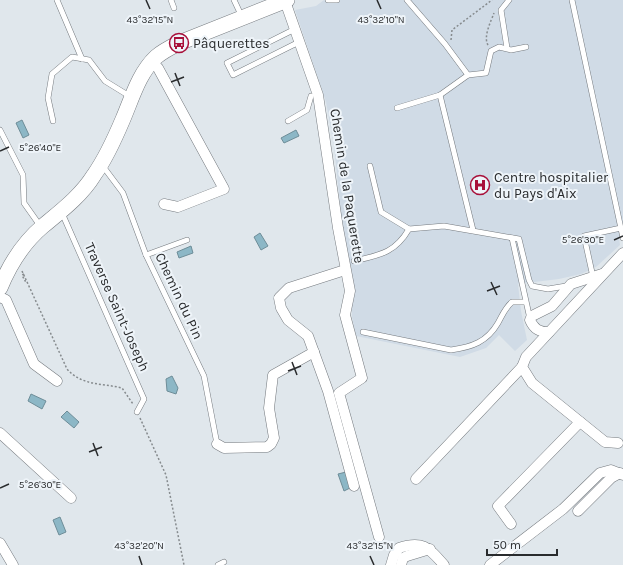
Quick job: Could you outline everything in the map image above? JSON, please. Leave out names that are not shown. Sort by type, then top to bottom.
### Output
[{"type":"main road","points":[[0,288],[6,270],[41,227],[62,212],[80,194],[101,164],[140,80],[152,62],[165,50],[286,0]]},
{"type":"street","name":"Chemin de la Paquerette","points":[[286,0],[318,95],[345,270],[350,291],[346,315],[362,378],[339,393],[379,537]]},
{"type":"street","points":[[152,62],[158,68],[224,189],[178,207],[164,204]]},
{"type":"street","points":[[532,350],[530,320],[535,313],[546,310],[552,306],[571,284],[589,282],[604,274],[623,253]]},
{"type":"street","points":[[345,270],[289,288],[279,298],[281,308],[288,320],[308,336],[328,391],[354,486]]},
{"type":"street","points":[[416,479],[522,367],[526,357],[549,332],[589,282]]},
{"type":"street","points":[[0,297],[6,300],[34,364],[57,382]]},
{"type":"street","points":[[530,320],[536,329],[541,332],[549,332]]},
{"type":"street","points":[[217,444],[224,448],[267,447],[271,444],[274,438],[269,408],[273,375],[314,352]]},
{"type":"street","points":[[522,367],[532,383],[605,442],[618,443]]},
{"type":"street","points":[[511,524],[498,506],[580,422]]},
{"type":"street","points":[[0,433],[71,498]]},
{"type":"street","points":[[490,565],[563,510],[600,473],[611,470],[621,474]]},
{"type":"street","points":[[578,511],[611,478],[621,474]]},
{"type":"street","points":[[0,543],[13,565]]},
{"type":"street","points":[[391,565],[394,555],[399,548],[423,545],[430,549],[444,565]]},
{"type":"street","points":[[401,565],[404,558],[407,556],[430,549]]},
{"type":"lane","points":[[57,0],[82,59]]},
{"type":"lane","points":[[171,0],[174,8]]},
{"type":"lane","points":[[234,0],[242,19]]},
{"type":"lane","points":[[328,0],[337,0]]},
{"type":"lane","points":[[407,0],[445,44],[468,75]]},
{"type":"lane","points":[[507,48],[500,10],[509,0]]},
{"type":"lane","points":[[572,0],[623,238]]},
{"type":"lane","points":[[295,29],[227,63],[233,75],[300,42]]},
{"type":"lane","points":[[397,108],[440,95],[468,75],[486,73],[491,51],[498,47],[511,50],[526,47]]},
{"type":"lane","points":[[53,121],[48,98],[52,74],[72,57],[89,60],[105,81],[132,97]]},
{"type":"lane","points":[[440,95],[472,230]]},
{"type":"lane","points":[[288,121],[307,110],[311,96]]},
{"type":"lane","points":[[0,130],[23,175],[24,203],[41,227]]},
{"type":"lane","name":"Chemin du Pin","points":[[101,164],[123,193],[146,255],[204,376],[217,444]]},
{"type":"lane","points":[[370,166],[381,212],[409,229],[444,226],[519,239],[529,280],[532,286]]},
{"type":"lane","name":"Traverse Saint-Joseph","points":[[62,212],[144,399],[137,412]]},
{"type":"lane","points":[[589,282],[584,236],[621,228]]},
{"type":"lane","points":[[354,261],[386,254],[402,241],[409,229]]},
{"type":"lane","points":[[512,238],[530,320]]},
{"type":"lane","points":[[146,255],[187,240]]},
{"type":"lane","points":[[524,293],[532,286],[548,289],[571,284]]},
{"type":"lane","points":[[364,332],[451,350],[466,348],[477,345],[490,335],[505,308],[512,302],[525,302]]},
{"type":"lane","points":[[218,565],[224,562]]},
{"type":"path","points":[[445,44],[451,39],[452,30],[492,0]]},
{"type":"path","points":[[491,51],[487,42],[488,31],[496,7]]},
{"type":"path","points":[[6,270],[24,274],[67,369],[72,375],[86,383],[122,388],[137,412],[166,475],[184,565]]},
{"type":"shaded area","name":"Centre hospitalier du Pays d'Aix","points":[[324,0],[623,0],[623,237],[619,238],[620,245],[596,267],[581,274],[559,279],[518,284],[521,311],[527,340],[515,351],[499,335],[486,348],[460,357],[356,336],[352,317],[352,297],[342,224],[334,146],[326,102],[295,10],[316,6]]},
{"type":"water","points":[[22,120],[29,135],[23,138],[16,123]]},
{"type":"water","points":[[296,130],[299,136],[284,143],[281,138]]},
{"type":"water","points":[[260,233],[268,246],[261,250],[254,237]]},
{"type":"water","points":[[191,246],[193,253],[179,258],[177,252]]},
{"type":"water","points":[[172,376],[178,388],[176,394],[167,391],[166,379]]},
{"type":"water","points":[[31,394],[46,401],[42,409],[28,401]]},
{"type":"water","points":[[67,411],[79,422],[74,428],[61,417]]},
{"type":"water","points":[[346,472],[350,488],[344,491],[338,474]]},
{"type":"water","points":[[60,517],[66,532],[59,535],[53,520]]},
{"type":"place","name":"Pâquerettes","points":[[179,43]]},
{"type":"place","name":"Centre hospitalier du Pays d'Aix","points":[[480,185]]}]
